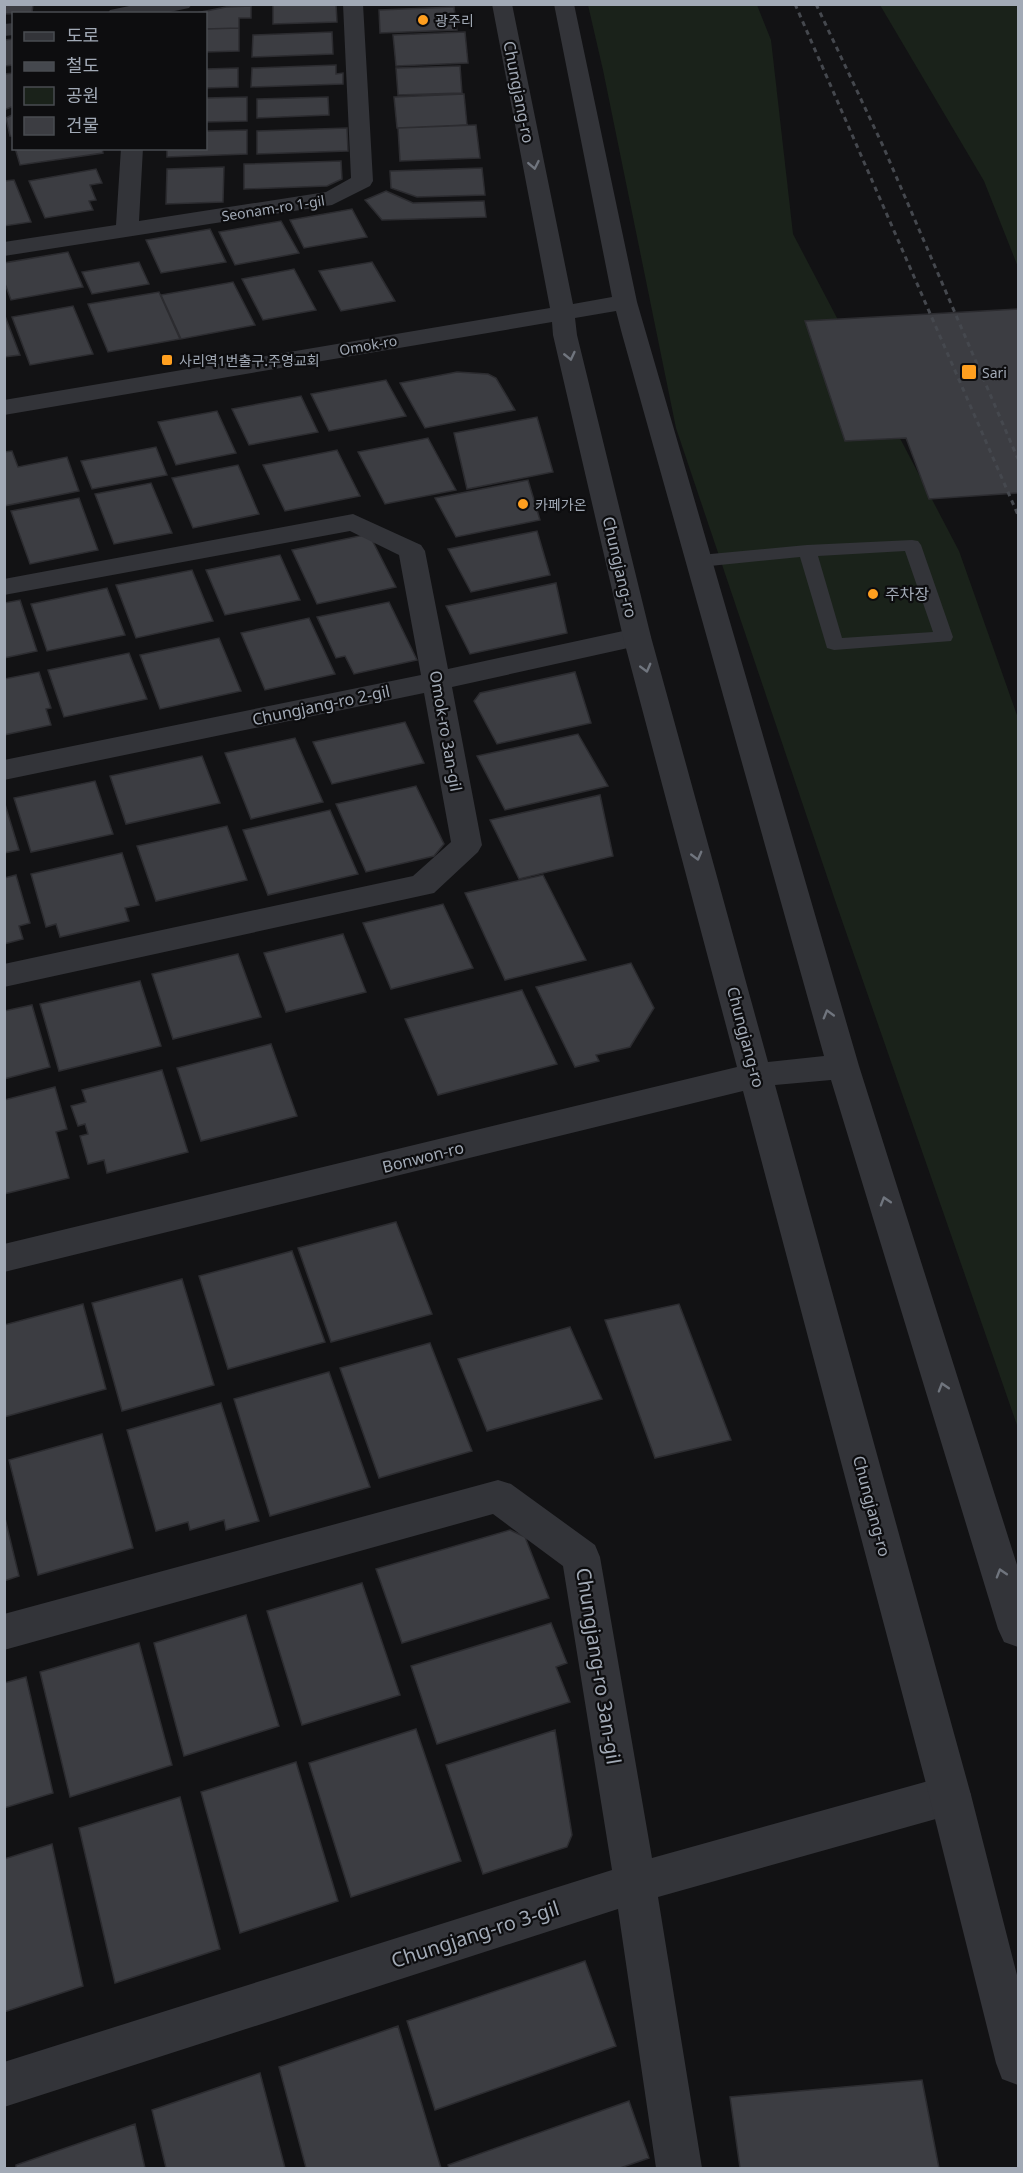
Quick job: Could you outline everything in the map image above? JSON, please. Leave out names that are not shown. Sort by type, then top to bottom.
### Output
[{"type":"street","points":[[140,9],[182,4]]},
{"type":"street","name":"Seonam-ro 1-gil","points":[[4,249],[332,198],[362,181],[352,4]]},
{"type":"street","name":"Chungjang-ro","points":[[502,4],[563,311],[565,335],[637,637],[950,1795],[1018,2063]]},
{"type":"street","points":[[564,4],[625,302],[843,1066],[1016,1615]]},
{"type":"street","points":[[127,231],[132,150]]},
{"type":"street","name":"Omok-ro","points":[[4,408],[625,302]]},
{"type":"street","name":"Omok-ro 3an-gil","points":[[4,587],[353,522],[412,551],[466,845],[423,885],[4,976]]},
{"type":"street","name":"Chungjang-ro 2-gil","points":[[4,770],[437,681],[637,637]]},
{"type":"street","name":"Bonwon-ro","points":[[4,1258],[757,1075],[843,1066]]},
{"type":"street","name":"Chungjang-ro 3an-gil","points":[[4,1632],[498,1496],[581,1557],[679,2169]]},
{"type":"street","name":"Chungjang-ro 3-gil","points":[[4,2085],[635,1883],[950,1795]]},
{"type":"lane","points":[[700,561],[807,551],[912,545],[944,637],[834,644],[807,551]]},
{"type":"green space","points":[[588,5],[757,5],[771,40],[793,234],[959,551],[1018,718],[1018,1428],[837,906],[676,428]]},
{"type":"green space","points":[[880,5],[1018,5],[1018,267],[984,181]]},
{"type":"building","points":[[4,4],[33,4],[32,12],[4,14]]},
{"type":"building","points":[[273,4],[336,4],[337,22],[273,24]]},
{"type":"building","points":[[251,6],[251,18],[239,18],[239,28],[207,29],[207,12],[201,12],[226,7]]},
{"type":"building","points":[[454,7],[457,30],[380,33],[379,10]]},
{"type":"building","points":[[239,28],[239,51],[207,52],[207,29]]},
{"type":"building","points":[[332,32],[333,54],[252,57],[253,35]]},
{"type":"building","points":[[465,32],[468,63],[396,66],[393,35]]},
{"type":"building","points":[[12,39],[12,65],[4,66],[4,40]]},
{"type":"building","points":[[336,65],[336,74],[343,73],[343,84],[251,87],[252,68]]},
{"type":"building","points":[[460,66],[462,93],[398,95],[396,68]]},
{"type":"building","points":[[238,68],[238,87],[207,88],[207,69]]},
{"type":"building","points":[[12,73],[12,107],[4,110],[4,74]]},
{"type":"building","points":[[464,94],[467,125],[397,128],[394,97]]},
{"type":"building","points":[[247,97],[247,121],[207,122],[207,98]]},
{"type":"building","points":[[328,97],[329,115],[257,118],[257,99]]},
{"type":"building","points":[[12,115],[12,136],[10,136],[6,118]]},
{"type":"building","points":[[476,125],[480,158],[400,161],[398,128]]},
{"type":"building","points":[[347,128],[348,151],[257,154],[257,131]]},
{"type":"building","points":[[247,130],[247,154],[167,157],[167,150],[207,150],[207,131]]},
{"type":"building","points":[[16,150],[102,150],[103,153],[20,165]]},
{"type":"building","points":[[341,161],[342,179],[327,186],[244,189],[244,164]]},
{"type":"building","points":[[224,167],[223,202],[166,204],[167,169]]},
{"type":"building","points":[[482,168],[485,195],[417,197],[391,188],[390,171]]},
{"type":"building","points":[[96,169],[102,183],[90,185],[96,200],[89,201],[93,210],[45,218],[29,181]]},
{"type":"building","points":[[14,180],[31,222],[4,226],[4,181]]},
{"type":"building","points":[[386,191],[413,203],[484,201],[486,217],[382,220],[365,200]]},
{"type":"building","points":[[352,209],[367,237],[304,248],[290,220]]},
{"type":"building","points":[[281,221],[299,253],[235,265],[219,232]]},
{"type":"building","points":[[210,229],[226,262],[161,273],[146,240]]},
{"type":"building","points":[[68,252],[83,287],[11,300],[4,281],[4,263]]},
{"type":"building","points":[[139,262],[149,284],[92,294],[82,272]]},
{"type":"building","points":[[372,262],[395,301],[341,311],[319,271]]},
{"type":"building","points":[[294,269],[316,310],[263,320],[242,279]]},
{"type":"building","points":[[233,282],[255,325],[181,339],[161,295]]},
{"type":"building","points":[[159,292],[180,339],[108,352],[88,304]]},
{"type":"building","points":[[73,306],[93,354],[30,365],[12,317]]},
{"type":"building","points":[[1018,309],[1018,493],[929,499],[906,438],[845,441],[805,321]]},
{"type":"building","points":[[5,316],[20,355],[4,357]]},
{"type":"building","points":[[457,372],[488,374],[496,378],[515,410],[425,428],[400,383]]},
{"type":"building","points":[[386,380],[406,416],[329,431],[311,394]]},
{"type":"building","points":[[301,396],[318,432],[249,445],[232,409]]},
{"type":"building","points":[[217,411],[236,453],[176,465],[158,422]]},
{"type":"building","points":[[537,417],[553,472],[467,489],[454,433]]},
{"type":"building","points":[[428,438],[456,490],[385,504],[358,452]]},
{"type":"building","points":[[156,447],[167,475],[92,489],[81,461]]},
{"type":"building","points":[[337,450],[360,496],[285,511],[263,465]]},
{"type":"building","points":[[12,451],[18,467],[67,457],[79,491],[4,506],[4,452]]},
{"type":"building","points":[[238,465],[259,514],[193,528],[172,478]]},
{"type":"building","points":[[528,480],[540,520],[456,537],[435,498]]},
{"type":"building","points":[[151,483],[172,533],[114,544],[95,494]]},
{"type":"building","points":[[79,498],[98,550],[30,564],[11,511]]},
{"type":"building","points":[[537,531],[550,575],[471,592],[448,549]]},
{"type":"building","points":[[369,534],[396,587],[317,604],[292,550]]},
{"type":"building","points":[[280,555],[300,600],[225,615],[206,570]]},
{"type":"building","points":[[192,570],[213,621],[136,638],[116,585]]},
{"type":"building","points":[[556,583],[567,633],[470,654],[446,606]]},
{"type":"building","points":[[107,588],[125,635],[47,651],[31,604]]},
{"type":"building","points":[[20,600],[37,651],[4,658],[4,603]]},
{"type":"building","points":[[389,602],[417,660],[354,674],[345,656],[336,658],[317,617]]},
{"type":"building","points":[[309,618],[335,674],[265,690],[241,633]]},
{"type":"building","points":[[219,638],[241,691],[160,709],[140,655]]},
{"type":"building","points":[[129,653],[147,699],[64,717],[48,670]]},
{"type":"building","points":[[39,672],[51,708],[46,709],[51,725],[4,735],[4,679]]},
{"type":"building","points":[[575,672],[591,723],[497,744],[474,701],[480,693]]},
{"type":"building","points":[[405,722],[424,763],[332,784],[313,742]]},
{"type":"building","points":[[578,734],[608,786],[505,810],[477,756]]},
{"type":"building","points":[[295,738],[323,802],[251,819],[225,753]]},
{"type":"building","points":[[202,756],[220,803],[126,824],[110,776]]},
{"type":"building","points":[[95,781],[113,834],[31,852],[14,798]]},
{"type":"building","points":[[416,786],[444,844],[434,856],[366,872],[336,804]]},
{"type":"building","points":[[600,795],[613,856],[519,879],[490,820]]},
{"type":"building","points":[[4,801],[19,850],[4,853]]},
{"type":"building","points":[[330,810],[358,874],[268,895],[243,830]]},
{"type":"building","points":[[227,826],[247,880],[156,901],[137,846]]},
{"type":"building","points":[[122,853],[139,905],[125,908],[129,921],[60,937],[56,924],[46,927],[31,874]]},
{"type":"building","points":[[16,875],[30,923],[19,926],[23,939],[4,944],[4,878]]},
{"type":"building","points":[[543,875],[586,960],[505,980],[465,893]]},
{"type":"building","points":[[443,904],[473,968],[391,989],[363,923]]},
{"type":"building","points":[[343,934],[366,992],[286,1012],[264,953]]},
{"type":"building","points":[[238,954],[261,1017],[173,1039],[152,974]]},
{"type":"building","points":[[631,963],[654,1008],[630,1047],[596,1055],[599,1061],[575,1067],[536,987]]},
{"type":"building","points":[[140,981],[161,1046],[59,1071],[40,1004]]},
{"type":"building","points":[[522,990],[557,1064],[438,1095],[405,1019]]},
{"type":"building","points":[[32,1005],[50,1067],[4,1079],[4,1011]]},
{"type":"building","points":[[271,1044],[297,1116],[201,1141],[177,1068]]},
{"type":"building","points":[[162,1070],[188,1152],[107,1173],[104,1160],[88,1164],[80,1136],[88,1134],[85,1124],[78,1126],[71,1106],[86,1102],[82,1090]]},
{"type":"building","points":[[55,1087],[67,1129],[56,1132],[69,1178],[4,1194],[4,1100]]},
{"type":"building","points":[[396,1222],[432,1314],[331,1342],[298,1248]]},
{"type":"building","points":[[292,1251],[325,1342],[228,1369],[199,1276]]},
{"type":"building","points":[[182,1279],[214,1385],[122,1411],[92,1303]]},
{"type":"building","points":[[83,1304],[106,1389],[4,1417],[4,1325]]},
{"type":"building","points":[[679,1304],[731,1440],[655,1458],[605,1320]]},
{"type":"building","points":[[570,1327],[602,1399],[487,1431],[458,1359]]},
{"type":"building","points":[[430,1343],[472,1451],[379,1478],[340,1368]]},
{"type":"building","points":[[329,1372],[370,1487],[270,1516],[234,1399]]},
{"type":"building","points":[[221,1403],[259,1521],[226,1530],[224,1520],[190,1530],[188,1522],[156,1531],[127,1430]]},
{"type":"building","points":[[102,1434],[133,1548],[38,1575],[9,1460]]},
{"type":"building","points":[[4,1514],[19,1576],[4,1581]]},
{"type":"building","points":[[510,1530],[525,1537],[549,1598],[402,1643],[376,1569]]},
{"type":"building","points":[[362,1583],[400,1695],[302,1725],[267,1611]]},
{"type":"building","points":[[246,1615],[279,1726],[184,1756],[154,1643]]},
{"type":"building","points":[[551,1623],[567,1663],[556,1667],[570,1702],[437,1744],[411,1666]]},
{"type":"building","points":[[139,1643],[172,1765],[70,1797],[40,1672]]},
{"type":"building","points":[[26,1677],[53,1793],[4,1808],[4,1683]]},
{"type":"building","points":[[416,1729],[461,1861],[351,1897],[309,1763]]},
{"type":"building","points":[[555,1730],[572,1835],[567,1847],[483,1874],[446,1765]]},
{"type":"building","points":[[296,1762],[338,1901],[240,1933],[201,1792]]},
{"type":"building","points":[[180,1797],[220,1949],[115,1983],[79,1828]]},
{"type":"building","points":[[52,1844],[83,1986],[4,2012],[4,1859]]},
{"type":"building","points":[[585,1961],[616,2046],[435,2110],[407,2021]]},
{"type":"building","points":[[398,2026],[441,2168],[306,2168],[279,2067]]},
{"type":"building","points":[[260,2073],[285,2168],[166,2168],[152,2110]]},
{"type":"building","points":[[922,2080],[939,2168],[740,2168],[730,2097]]},
{"type":"building","points":[[629,2101],[649,2158],[620,2168],[449,2168],[448,2165]]},
{"type":"building","points":[[135,2124],[145,2168],[16,2168],[16,2165]]},
{"type":"railway","points":[[795,4],[1018,515]]},
{"type":"railway","points":[[816,4],[883,146],[1018,459]]},
{"type":"place","name":"광주리","points":[[423,20]]},
{"type":"place","name":"사리역1번출구.주영교회","points":[[167,360]]},
{"type":"place","name":"Sari","points":[[969,372]]},
{"type":"place","name":"카페가온","points":[[523,504]]},
{"type":"place","name":"주차장","points":[[873,594]]}]
